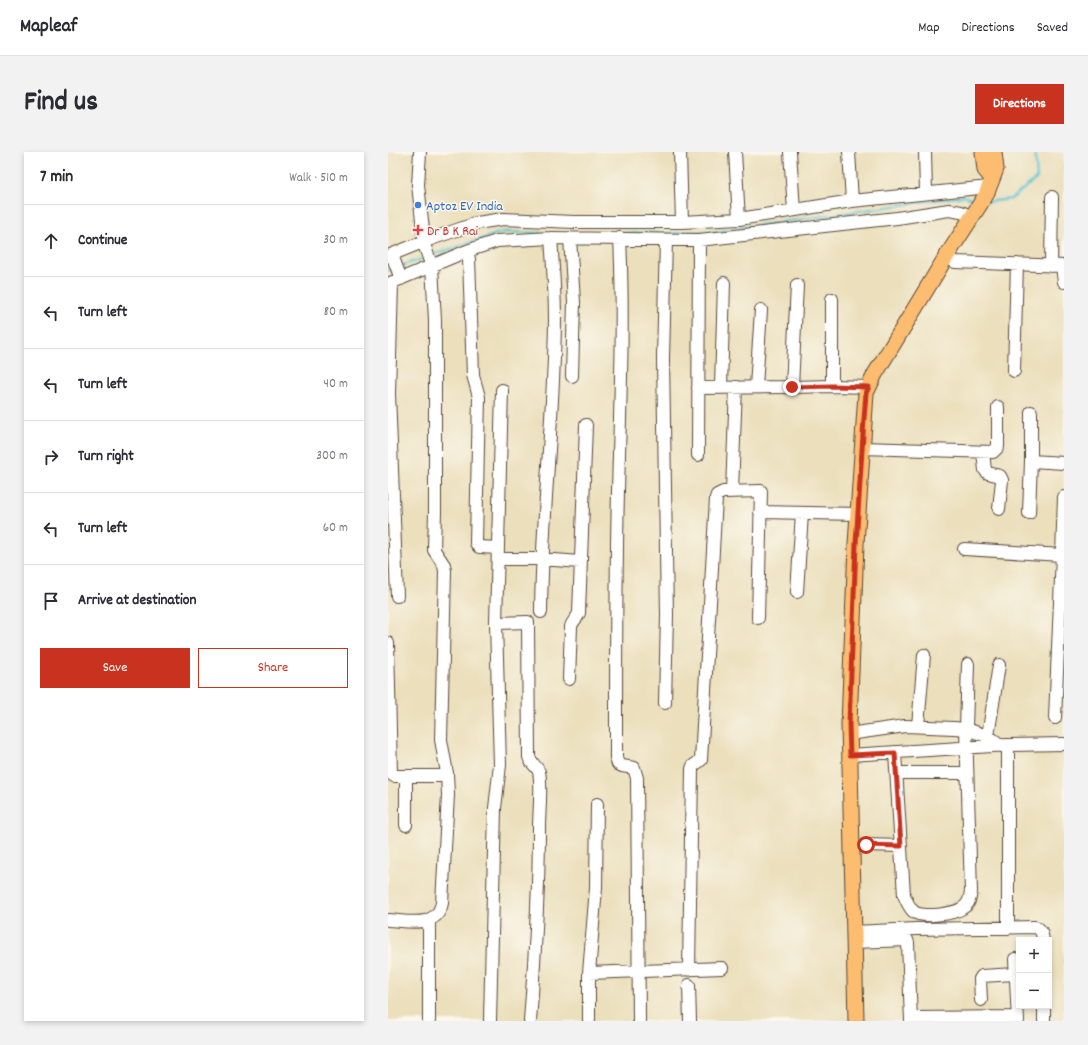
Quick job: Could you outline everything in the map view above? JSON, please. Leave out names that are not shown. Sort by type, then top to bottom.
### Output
[{"type":"main road","points":[[983,152],[985,170],[983,197]]},
{"type":"main road","points":[[856,1021],[849,734],[858,514],[866,393],[875,374],[983,197],[996,169],[994,152]]},
{"type":"street","points":[[388,920],[418,922],[429,920],[438,914],[442,903],[448,813],[447,776],[441,740],[445,571],[444,565],[434,550],[436,512],[435,320],[431,264],[425,244],[418,185],[420,152]]},
{"type":"street","points":[[680,152],[682,222]]},
{"type":"street","points":[[735,152],[739,219]]},
{"type":"street","points":[[790,152],[794,210]]},
{"type":"street","points":[[849,152],[852,201]]},
{"type":"street","points":[[924,152],[926,193]]},
{"type":"street","points":[[397,596],[389,394],[395,280],[391,257],[477,223],[503,219],[574,222],[682,222],[739,219],[852,201],[926,193],[983,197]]},
{"type":"street","points":[[395,280],[431,264],[497,241],[551,238],[699,240],[897,218],[949,210],[961,212],[983,197]]},
{"type":"street","points":[[1052,197],[1059,266],[1064,282]]},
{"type":"street","points":[[541,612],[542,559],[554,342],[554,291],[551,238]]},
{"type":"street","points":[[570,238],[574,316],[572,376]]},
{"type":"street","points":[[620,238],[622,282],[616,576],[616,758],[618,764],[634,768],[637,778],[639,972],[638,1021]]},
{"type":"street","points":[[665,703],[667,614],[663,358],[666,240]]},
{"type":"street","points":[[698,455],[699,240]]},
{"type":"street","points":[[467,252],[473,375],[479,397],[476,543],[479,547],[498,554],[580,562]]},
{"type":"street","points":[[946,257],[955,262],[1059,266]]},
{"type":"street","points":[[1014,371],[1017,264]]},
{"type":"street","points":[[721,387],[724,282]]},
{"type":"street","points":[[792,387],[797,285]]},
{"type":"street","points":[[832,299],[832,386]]},
{"type":"street","points":[[756,387],[761,310]]},
{"type":"street","points":[[698,388],[832,386],[869,387]]},
{"type":"street","points":[[732,491],[736,387]]},
{"type":"street","points":[[490,1021],[495,808],[500,765],[496,623],[502,390]]},
{"type":"street","points":[[862,448],[992,452],[998,447],[998,407]]},
{"type":"street","points":[[1028,513],[1031,461],[1031,412]]},
{"type":"street","points":[[569,679],[571,627],[578,613],[586,425]]},
{"type":"street","points":[[983,452],[985,470],[988,473],[1000,476],[1002,480],[999,509]]},
{"type":"street","points":[[1031,461],[1064,463]]},
{"type":"street","points":[[689,970],[692,769],[693,766],[701,760],[716,498],[719,493],[732,491],[761,491],[758,618]]},
{"type":"street","points":[[1055,718],[1064,497]]},
{"type":"street","points":[[760,512],[858,514]]},
{"type":"street","points":[[798,592],[802,513]]},
{"type":"street","points":[[964,549],[1062,553]]},
{"type":"street","points":[[496,623],[528,622],[529,757],[530,761],[538,770],[539,781],[536,942],[530,1021]]},
{"type":"street","points":[[388,643],[391,772],[393,776],[447,776]]},
{"type":"street","points":[[918,726],[924,655]]},
{"type":"street","points":[[895,753],[904,895],[913,912],[922,915],[951,912],[964,908],[968,903],[971,891],[966,729],[968,664]]},
{"type":"street","points":[[988,736],[999,665]]},
{"type":"street","points":[[849,734],[893,727],[918,726],[966,729],[988,736],[1005,746]]},
{"type":"street","points":[[945,750],[948,728]]},
{"type":"street","points":[[850,755],[1064,744]]},
{"type":"street","points":[[1005,746],[1008,928]]},
{"type":"street","points":[[896,773],[967,773]]},
{"type":"street","points":[[406,776],[406,825]]},
{"type":"street","points":[[589,1021],[590,973],[596,888],[597,804]]},
{"type":"street","points":[[866,845],[901,846]]},
{"type":"street","points":[[429,920],[429,1021]]},
{"type":"street","points":[[854,937],[916,929],[1008,928],[1038,928],[1042,932],[1043,937]]},
{"type":"street","points":[[854,937],[907,940],[911,1019],[1018,1019],[1015,959]]},
{"type":"street","points":[[590,973],[722,968]]},
{"type":"street","points":[[981,1000],[980,979],[982,976],[1015,974]]},
{"type":"street","points":[[689,985],[690,1021]]},
{"type":"street","points":[[1044,1009],[1044,1021]]},
{"type":"waterway","points":[[987,202],[1011,199],[1037,178],[1035,152]]},
{"type":"waterway","points":[[621,233],[682,233],[719,231],[964,196],[976,201]]},
{"type":"waterway","points":[[432,255],[503,232],[542,233]]},
{"type":"waterway","points":[[400,266],[426,258]]},
{"type":"waterway","points":[[388,270],[394,269]]},
{"type":"place","name":"Aptoz EV India","points":[[418,205]]},
{"type":"place","name":"Dr B K Rai","points":[[418,230]]},
{"type":"route","points":[[792,387],[869,387],[866,393],[856,544],[849,724],[850,755],[895,753],[901,846],[866,845]]}]
